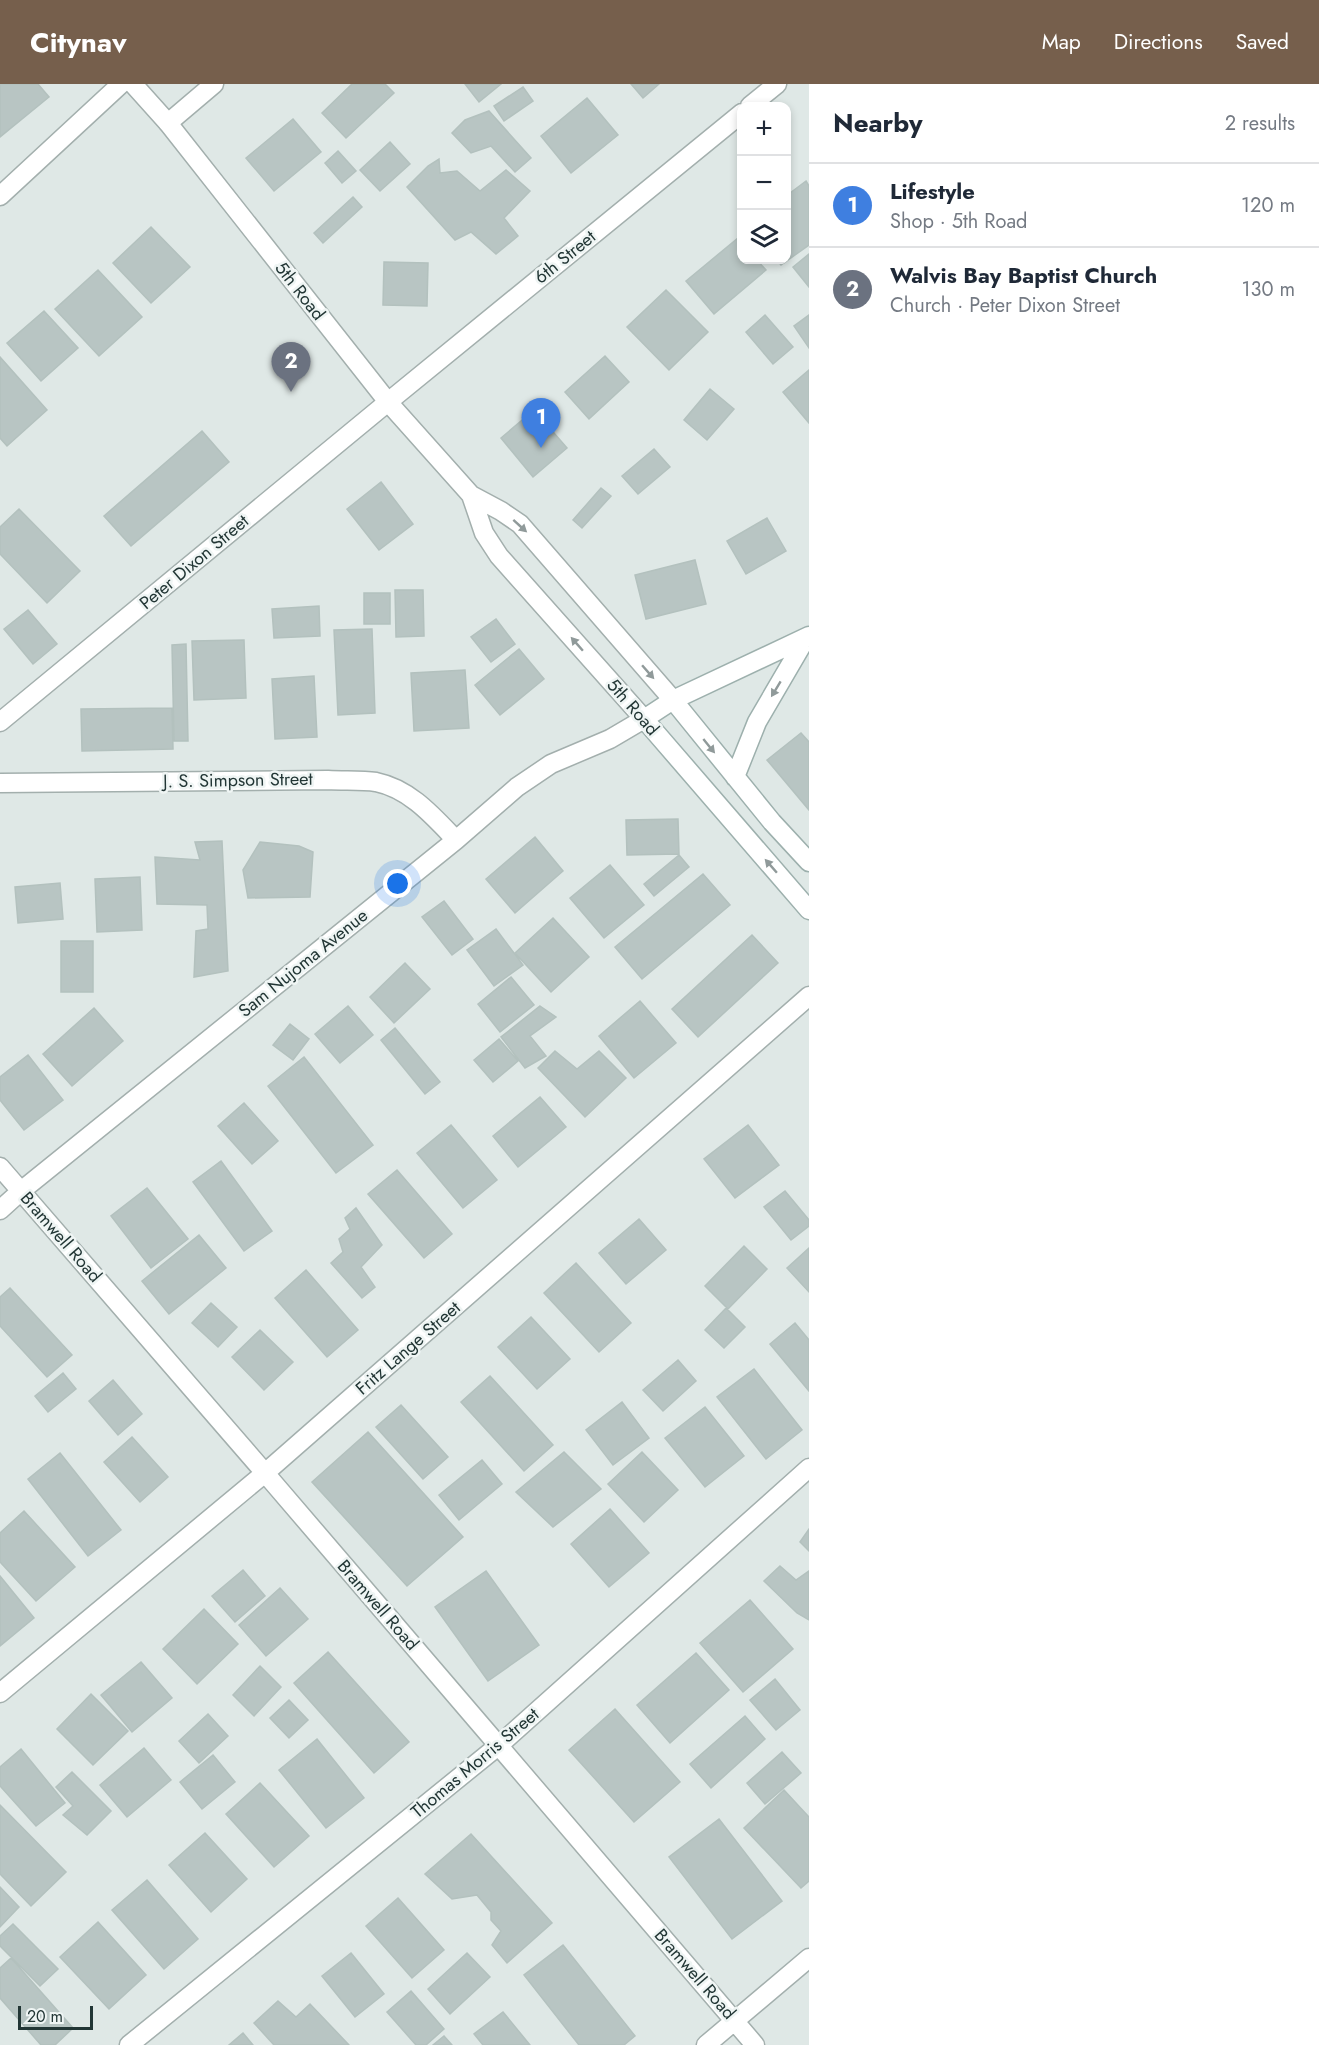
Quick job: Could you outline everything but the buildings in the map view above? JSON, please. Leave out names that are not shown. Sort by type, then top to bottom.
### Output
[{"type":"street","points":[[0,196],[122,84]]},
{"type":"street","name":"5th Road","points":[[133,84],[168,123],[388,402],[471,495],[520,524],[673,700],[772,822],[809,862]]},
{"type":"street","points":[[168,123],[214,84]]},
{"type":"street","points":[[755,102],[777,84]]},
{"type":"street","name":"6th Street","points":[[388,402],[737,116]]},
{"type":"street","name":"Peter Dixon Street","points":[[0,722],[388,402]]},
{"type":"street","name":"5th Road","points":[[471,495],[484,533],[499,556],[809,910]]},
{"type":"street","points":[[735,777],[757,722],[807,637]]},
{"type":"street","name":"Sam Nujoma Avenue","points":[[0,1210],[456,840],[517,787],[551,764],[610,739],[673,700],[807,637]]},
{"type":"street","name":"J. S. Simpson Street","points":[[0,783],[316,780],[377,783],[422,804],[456,840]]},
{"type":"street","name":"Fritz Lange Street","points":[[0,1693],[266,1473],[809,996]]},
{"type":"street","name":"Bramwell Road","points":[[0,1167],[266,1473],[755,2045]]},
{"type":"street","name":"Thomas Morris Street","points":[[129,2045],[498,1746],[809,1467]]},
{"type":"street","points":[[706,2045],[809,1958]]},
{"type":"place","name":"Walvis Bay Baptist Church","points":[[291,392]]},
{"type":"place","name":"Lifestyle","points":[[541,448]]}]
